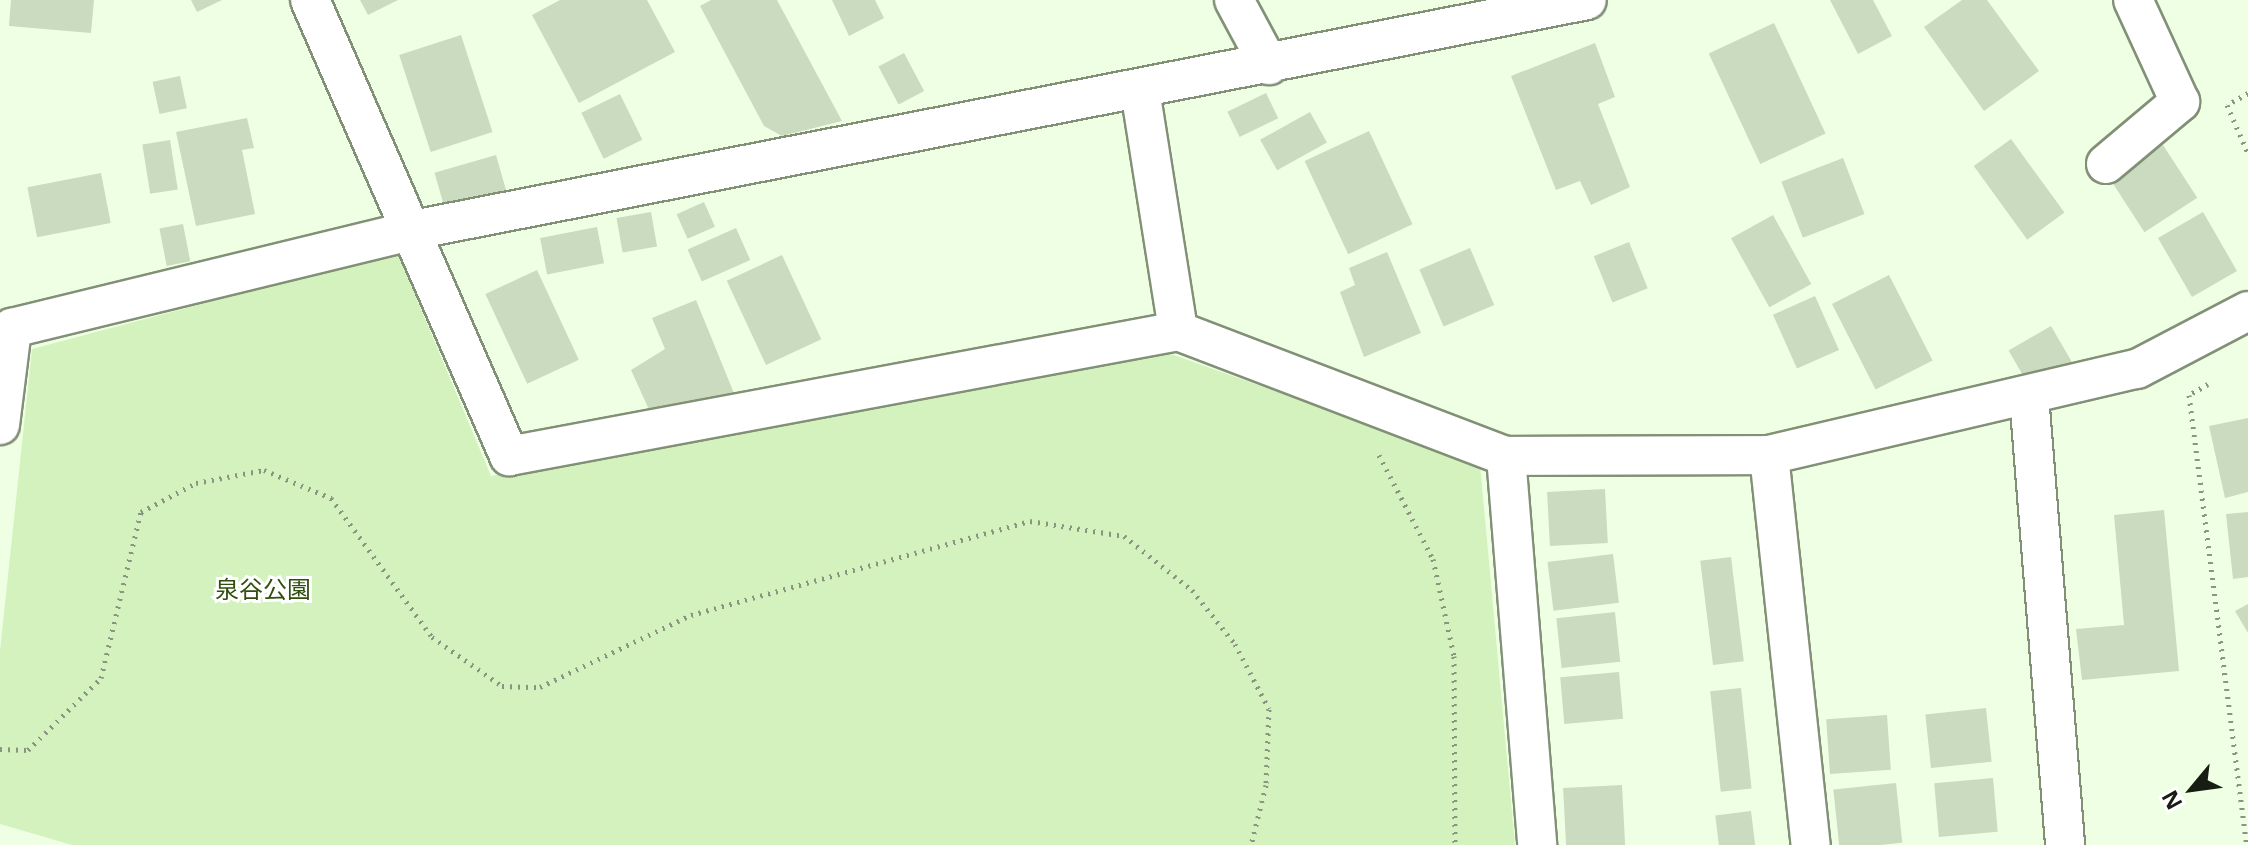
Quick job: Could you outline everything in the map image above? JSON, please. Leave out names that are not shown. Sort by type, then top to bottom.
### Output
[{"type":"street","points":[[310,0],[413,230],[509,456],[1178,331],[1506,456],[1769,455],[2137,369],[2248,311]]},
{"type":"street","points":[[1234,0],[1269,65]]},
{"type":"street","points":[[0,425],[12,328],[413,230],[1269,65],[1587,0]]},
{"type":"street","points":[[2106,164],[2180,102],[2133,0]]},
{"type":"street","points":[[1140,90],[1178,331]]},
{"type":"street","points":[[2029,396],[2065,845]]},
{"type":"street","points":[[1769,455],[1811,845]]},
{"type":"street","points":[[1506,456],[1537,845]]},
{"type":"path","points":[[2248,93],[2227,105],[2248,153]]},
{"type":"path","points":[[2213,382],[2189,395],[2247,845]]},
{"type":"path","points":[[1337,392],[1397,482],[1433,559],[1454,656],[1455,845]]},
{"type":"path","points":[[0,749],[28,750],[101,678],[141,512],[196,483],[264,470],[331,498],[432,637],[502,686],[540,687],[691,615],[1030,521],[1124,536],[1192,590],[1235,644],[1269,709],[1266,785],[1251,845]]},
{"type":"green space","name":"泉谷公園","points":[[397,252],[491,476],[1157,349],[1480,464],[1515,845],[72,845],[0,824],[0,651],[32,349]]},
{"type":"building","points":[[11,0],[94,0],[91,33],[9,26]]},
{"type":"building","points":[[191,0],[222,0],[197,12]]},
{"type":"building","points":[[360,0],[398,0],[368,15]]},
{"type":"building","points":[[560,0],[647,0],[675,52],[579,103],[532,15]]},
{"type":"building","points":[[711,0],[777,0],[842,121],[782,136],[764,126],[700,6]]},
{"type":"building","points":[[832,0],[875,0],[884,18],[849,36]]},
{"type":"building","points":[[1830,0],[1873,0],[1892,36],[1858,54]]},
{"type":"building","points":[[1962,0],[1987,0],[2039,71],[1984,111],[1924,27]]},
{"type":"building","points":[[1774,23],[1826,134],[1760,164],[1709,53]]},
{"type":"building","points":[[461,35],[493,132],[431,152],[399,55]]},
{"type":"building","points":[[1595,43],[1615,97],[1598,104],[1630,187],[1591,205],[1580,181],[1556,190],[1511,76]]},
{"type":"building","points":[[904,53],[924,91],[899,105],[878,67]]},
{"type":"building","points":[[180,76],[187,108],[159,114],[153,82]]},
{"type":"building","points":[[1266,93],[1278,118],[1240,137],[1227,112]]},
{"type":"building","points":[[620,94],[642,140],[604,159],[581,113]]},
{"type":"building","points":[[1310,112],[1327,143],[1277,170],[1260,140]]},
{"type":"building","points":[[247,118],[254,148],[242,150],[255,214],[196,226],[176,132]]},
{"type":"building","points":[[1369,131],[1413,224],[1348,254],[1305,161]]},
{"type":"building","points":[[2011,139],[2064,213],[2027,240],[1974,166]]},
{"type":"building","points":[[170,140],[178,189],[150,194],[142,144]]},
{"type":"building","points":[[2163,145],[2197,198],[2144,232],[2110,179]]},
{"type":"building","points":[[496,155],[507,193],[446,211],[434,173]]},
{"type":"building","points":[[1843,158],[1865,214],[1803,238],[1781,182]]},
{"type":"building","points":[[101,173],[111,223],[37,237],[27,187]]},
{"type":"building","points":[[704,202],[715,227],[688,239],[677,214]]},
{"type":"building","points":[[651,212],[657,246],[623,253],[617,218]]},
{"type":"building","points":[[2203,212],[2237,271],[2192,297],[2158,238]]},
{"type":"building","points":[[1773,215],[1811,284],[1769,307],[1731,238]]},
{"type":"building","points":[[183,224],[190,261],[167,266],[159,229]]},
{"type":"building","points":[[597,227],[604,263],[547,274],[540,238]]},
{"type":"building","points":[[736,228],[750,260],[702,282],[688,250]]},
{"type":"building","points":[[1629,242],[1648,288],[1612,303],[1594,256]]},
{"type":"building","points":[[1470,248],[1494,305],[1444,327],[1419,269]]},
{"type":"building","points":[[1387,252],[1421,333],[1364,357],[1340,292],[1355,285],[1349,268]]},
{"type":"building","points":[[782,255],[821,339],[766,365],[727,281]]},
{"type":"building","points":[[537,270],[579,360],[527,384],[485,294]]},
{"type":"building","points":[[1889,275],[1933,361],[1876,390],[1832,304]]},
{"type":"building","points":[[1815,296],[1839,350],[1797,369],[1773,315]]},
{"type":"building","points":[[696,300],[740,408],[676,425],[670,406],[651,414],[631,370],[665,349],[652,318]]},
{"type":"building","points":[[2051,326],[2072,362],[2030,387],[2009,350]]},
{"type":"building","points":[[2248,418],[2248,492],[2225,498],[2209,426]]},
{"type":"building","points":[[1605,489],[1608,543],[1550,546],[1547,492]]},
{"type":"building","points":[[2164,510],[2179,671],[2082,680],[2076,629],[2124,625],[2114,515]]},
{"type":"building","points":[[2248,512],[2248,577],[2233,579],[2226,514]]},
{"type":"building","points":[[1613,554],[1619,603],[1553,611],[1547,562]]},
{"type":"building","points":[[1731,557],[1744,661],[1713,665],[1700,561]]},
{"type":"building","points":[[2248,604],[2248,633],[2235,611]]},
{"type":"building","points":[[1615,612],[1620,662],[1562,668],[1556,618]]},
{"type":"building","points":[[1619,672],[1623,719],[1564,724],[1560,677]]},
{"type":"building","points":[[1741,688],[1752,788],[1721,792],[1710,691]]},
{"type":"building","points":[[1986,708],[1992,762],[1931,768],[1925,714]]},
{"type":"building","points":[[1887,715],[1891,770],[1830,774],[1826,719]]},
{"type":"building","points":[[1993,778],[1998,832],[1939,837],[1934,783]]},
{"type":"building","points":[[1896,783],[1902,843],[1839,845],[1833,790]]},
{"type":"building","points":[[1622,785],[1625,845],[1566,845],[1563,788]]},
{"type":"building","points":[[1751,811],[1755,845],[1719,845],[1715,815]]}]
